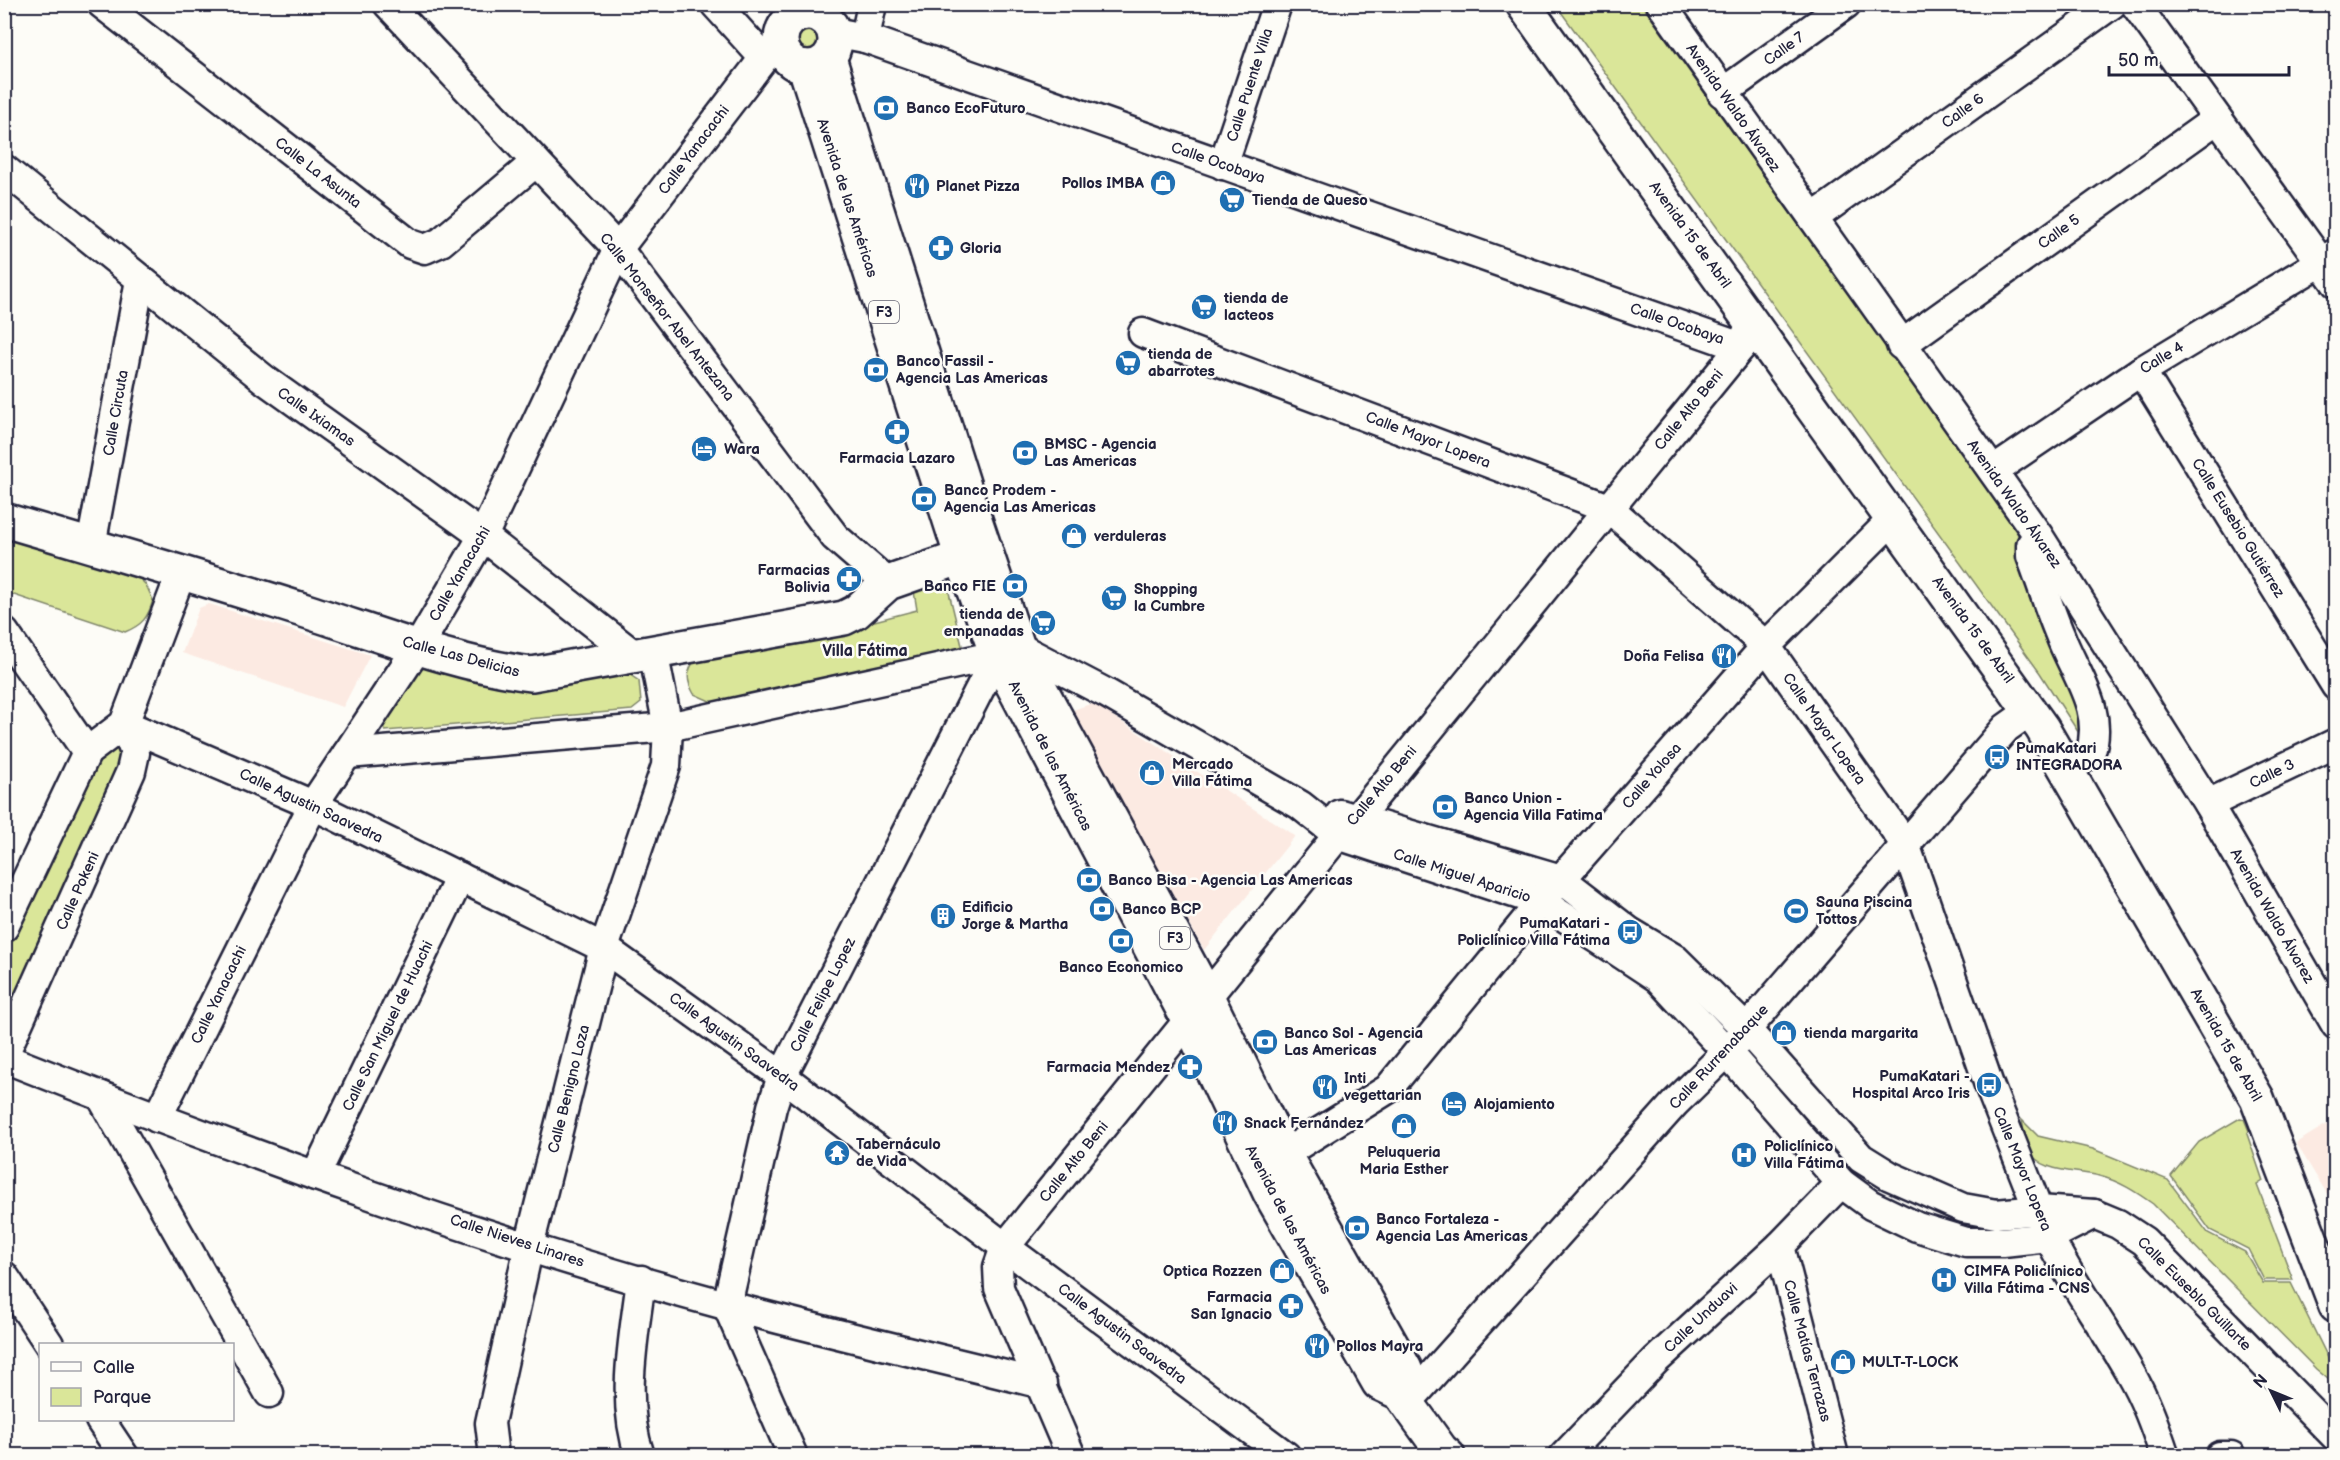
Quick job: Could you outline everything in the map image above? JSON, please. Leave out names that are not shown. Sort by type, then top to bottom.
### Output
[{"type":"main road","name":"Avenida 15 de Abril","points":[[1523,4],[1747,334],[1893,519],[2030,711],[2067,769],[2257,1098],[2336,1306]]},
{"type":"main road","name":"Avenida de las Américas","points":[[808,34],[974,554],[1008,651],[1198,1010],[1284,1154],[1405,1370],[1403,1398]]},
{"type":"main road","name":"Calle Las Delicias","points":[[4,520],[182,571],[418,647],[513,672],[532,674],[844,618],[856,612],[888,583],[974,554]]},
{"type":"main road","name":"Avenida de las Américas","points":[[1198,1010],[1270,1193],[1379,1383],[1403,1398],[1444,1454]]},
{"type":"street","name":"Calle La Asunta","points":[[102,4],[410,244],[424,249],[441,242],[536,162]]},
{"type":"street","name":"Calle Monseñor Abel Antezana","points":[[388,4],[618,249],[835,537],[888,583]]},
{"type":"street","name":"Calle Ocobaya","points":[[715,4],[1747,334]]},
{"type":"street","name":"Calle Yanacachi","points":[[158,1118],[313,805],[418,647],[483,536],[618,249],[808,34],[872,4]]},
{"type":"street","name":"Calle Puente Villa","points":[[1223,165],[1277,4]]},
{"type":"street","name":"Avenida Waldo Álvarez","points":[[1661,4],[2038,535],[2208,804],[2336,1025]]},
{"type":"street","name":"Calle 7","points":[[1722,93],[1846,4]]},
{"type":"street","name":"Calle 6","points":[[1813,218],[2112,4]]},
{"type":"street","points":[[2134,4],[2217,119],[2331,266]]},
{"type":"street","name":"Calle 5","points":[[1901,345],[2217,119]]},
{"type":"street","name":"Calle Ixiamas","points":[[4,169],[265,380],[644,653]]},
{"type":"street","name":"Calle 4","points":[[1993,471],[2141,371],[2331,266]]},
{"type":"street","name":"Calle Circuta","points":[[92,546],[140,280]]},
{"type":"street","name":"Calle Mayor Lopera","points":[[1143,333],[1609,507],[1766,646],[1905,844],[1989,1085],[2049,1236],[2061,1260],[2130,1372],[2152,1418],[2165,1455]]},
{"type":"street","name":"Calle Alto Beni","points":[[1005,1247],[1609,507],[1747,334]]},
{"type":"street","name":"Calle Eusebio Gutiérrez","points":[[2141,371],[2336,686]]},
{"type":"street","name":"Calle Yolosa","points":[[1284,1154],[1388,1089],[1541,902],[1766,646],[1893,519]]},
{"type":"street","points":[[2038,535],[2031,545],[2031,556],[2060,636],[2086,691],[2096,726],[2090,754],[2067,769]]},
{"type":"street","points":[[4,927],[87,752],[124,724],[182,571]]},
{"type":"street","points":[[4,632],[87,752]]},
{"type":"street","points":[[347,754],[668,727],[1008,651]]},
{"type":"street","name":"Calle Miguel Aparicio","points":[[1008,651],[1106,693],[1300,805],[1541,902],[1658,978],[1727,1052],[1841,1183],[1871,1205],[1917,1227],[1966,1242],[2003,1242],[2049,1236]]},
{"type":"street","name":"Calle Felipe Lopez","points":[[728,1305],[772,1107],[782,1076],[1008,651]]},
{"type":"street","points":[[644,653],[668,727]]},
{"type":"street","name":"Calle Rurrenabaque","points":[[1403,1398],[1675,1103],[1727,1052],[2006,728],[2030,711]]},
{"type":"street","name":"Calle Agustin Saavedra","points":[[124,724],[313,805],[604,948],[782,1076],[1005,1247],[1286,1455]]},
{"type":"street","name":"Calle Pokeni","points":[[4,1057],[130,771],[135,753],[124,724]]},
{"type":"street","name":"Calle Benigno Loza","points":[[494,1455],[490,1423],[529,1246],[604,948],[666,766],[668,727]]},
{"type":"street","name":"Calle 3","points":[[2208,804],[2336,743]]},
{"type":"street","name":"Calle Miguel Aparicio","points":[[1348,826],[1561,879],[1630,932],[1675,959],[1746,1029],[1861,1158],[1890,1176],[1963,1208],[1996,1214],[2039,1210]]},
{"type":"street","name":"Calle San Miguel de Huachi","points":[[315,1176],[460,877]]},
{"type":"street","name":"Calle Nieves Linares","points":[[4,1057],[158,1118],[315,1176],[529,1246],[728,1305],[1042,1384]]},
{"type":"street","points":[[101,1096],[269,1393]]},
{"type":"street","name":"Calle Unduavi","points":[[1564,1455],[1656,1360],[1780,1246],[1841,1183]]},
{"type":"street","name":"Calle Euseblo Guillarte","points":[[2039,1210],[2094,1214],[2118,1224],[2144,1241],[2336,1437]]},
{"type":"street","points":[[2049,1236],[2094,1214]]},
{"type":"street","name":"Calle Matías Terrazas","points":[[1780,1246],[1834,1455]]},
{"type":"street","points":[[1005,1247],[998,1267],[999,1288],[1071,1455]]},
{"type":"street","points":[[4,1276],[15,1305],[48,1343]]},
{"type":"street","points":[[640,1455],[629,1411],[629,1386],[641,1280]]},
{"type":"street","points":[[728,1305],[793,1455]]},
{"type":"street","points":[[101,1421],[124,1455]]},
{"type":"street","points":[[2220,1455],[2231,1455]]},
{"type":"shaded area","points":[[209,604],[370,655],[343,707],[182,653],[199,608]]},
{"type":"shaded area","name":"Mercado Villa Fátima","points":[[1093,703],[1295,836],[1204,950],[1070,711]]},
{"type":"shaded area","points":[[2335,1119],[2335,1207],[2296,1143]]},
{"type":"green space","points":[[1556,5],[1642,5],[2017,531],[2034,591],[2073,678],[2084,741],[2040,673]]},
{"type":"green space","points":[[806,26],[816,30],[820,40],[816,50],[806,54],[796,50],[792,40],[796,30]]},
{"type":"green space","points":[[5,535],[136,575],[146,585],[153,600],[149,612],[140,624],[125,632],[5,592]]},
{"type":"green space","points":[[945,576],[964,654],[712,702],[694,694],[691,689],[688,680],[689,672],[696,658],[840,630],[917,610],[913,585]]},
{"type":"green space","points":[[415,664],[627,673],[639,681],[641,703],[632,710],[385,731],[379,720]]},
{"type":"green space","points":[[114,741],[125,754],[5,1021],[5,948],[20,909],[103,744]]},
{"type":"green space","points":[[2240,1118],[2244,1119],[2249,1131],[2247,1134],[2263,1181],[2257,1185],[2293,1280],[2264,1280],[2248,1249],[2210,1230],[2171,1176],[2199,1142]]},
{"type":"green space","points":[[2022,1120],[2038,1136],[2093,1149],[2168,1180],[2208,1233],[2245,1252],[2263,1283],[2291,1283],[2335,1372],[2335,1385],[2316,1369],[2153,1204],[2114,1181],[2099,1176],[2060,1170],[2041,1162],[2027,1148]]},
{"type":"place","name":"Banco EcoFuturo","points":[[886,108]]},
{"type":"place","name":"Pollos IMBA","points":[[1163,183]]},
{"type":"place","name":"Planet Pizza","points":[[917,186]]},
{"type":"place","name":"Tienda de Queso","points":[[1232,200]]},
{"type":"place","name":"Gloria","points":[[941,248]]},
{"type":"place","name":"tienda de lacteos","points":[[1204,307]]},
{"type":"place","name":"tienda de abarrotes","points":[[1128,363]]},
{"type":"place","name":"Banco Fassil - Agencia Las Americas","points":[[876,370]]},
{"type":"place","name":"Farmacia Lazaro","points":[[897,432]]},
{"type":"place","name":"Wara","points":[[704,449]]},
{"type":"place","name":"BMSC - Agencia Las Americas","points":[[1025,453]]},
{"type":"place","name":"Banco Prodem - Agencia Las Americas","points":[[924,499]]},
{"type":"place","name":"verduleras","points":[[1074,536]]},
{"type":"place","name":"Farmacias Bolivia","points":[[849,579]]},
{"type":"place","name":"Banco FIE","points":[[1015,586]]},
{"type":"place","name":"Shopping la Cumbre","points":[[1114,598]]},
{"type":"place","name":"tienda de empanadas","points":[[1043,623]]},
{"type":"place","name":"Doña Felisa","points":[[1724,656]]},
{"type":"place","name":"PumaKatari INTEGRADORA","points":[[1997,757]]},
{"type":"place","name":"Mercado Villa Fátima","points":[[1152,773]]},
{"type":"place","name":"Banco Union - Agencia Villa Fatima","points":[[1445,807]]},
{"type":"place","name":"Banco Bisa - Agencia Las Americas","points":[[1089,880]]},
{"type":"place","name":"Banco BCP","points":[[1102,909]]},
{"type":"place","name":"Sauna Piscina Tottos","points":[[1796,911]]},
{"type":"place","name":"Edificio Jorge & Martha","points":[[943,916]]},
{"type":"place","name":"PumaKatari - Policlínico Villa Fátima","points":[[1630,932]]},
{"type":"place","name":"Banco Economico","points":[[1121,941]]},
{"type":"place","name":"tienda margarita","points":[[1784,1033]]},
{"type":"place","name":"Banco Sol - Agencia Las Americas","points":[[1265,1042]]},
{"type":"place","name":"Farmacia Mendez","points":[[1190,1067]]},
{"type":"place","name":"PumaKatari - Hospital Arco Iris","points":[[1989,1085]]},
{"type":"place","name":"Inti vegettarian","points":[[1325,1087]]},
{"type":"place","name":"Alojamiento","points":[[1454,1104]]},
{"type":"place","name":"Snack Fernández","points":[[1225,1123]]},
{"type":"place","name":"Peluqueria Maria Esther","points":[[1404,1126]]},
{"type":"place","name":"Tabernáculo de Vida","points":[[837,1153]]},
{"type":"place","name":"Policlínico Villa Fátima","points":[[1744,1155]]},
{"type":"place","name":"Banco Fortaleza - Agencia Las Americas","points":[[1357,1228]]},
{"type":"place","name":"Optica Rozzen","points":[[1282,1271]]},
{"type":"place","name":"CIMFA Policlínico Villa Fátima - CNS","points":[[1944,1280]]},
{"type":"place","name":"Farmacia San Ignacio","points":[[1291,1306]]},
{"type":"place","name":"Pollos Mayra","points":[[1317,1346]]},
{"type":"place","name":"MULT-T-LOCK","points":[[1843,1362]]},
{"type":"district","name":"Villa Fátima","points":[[865,651]]}]
